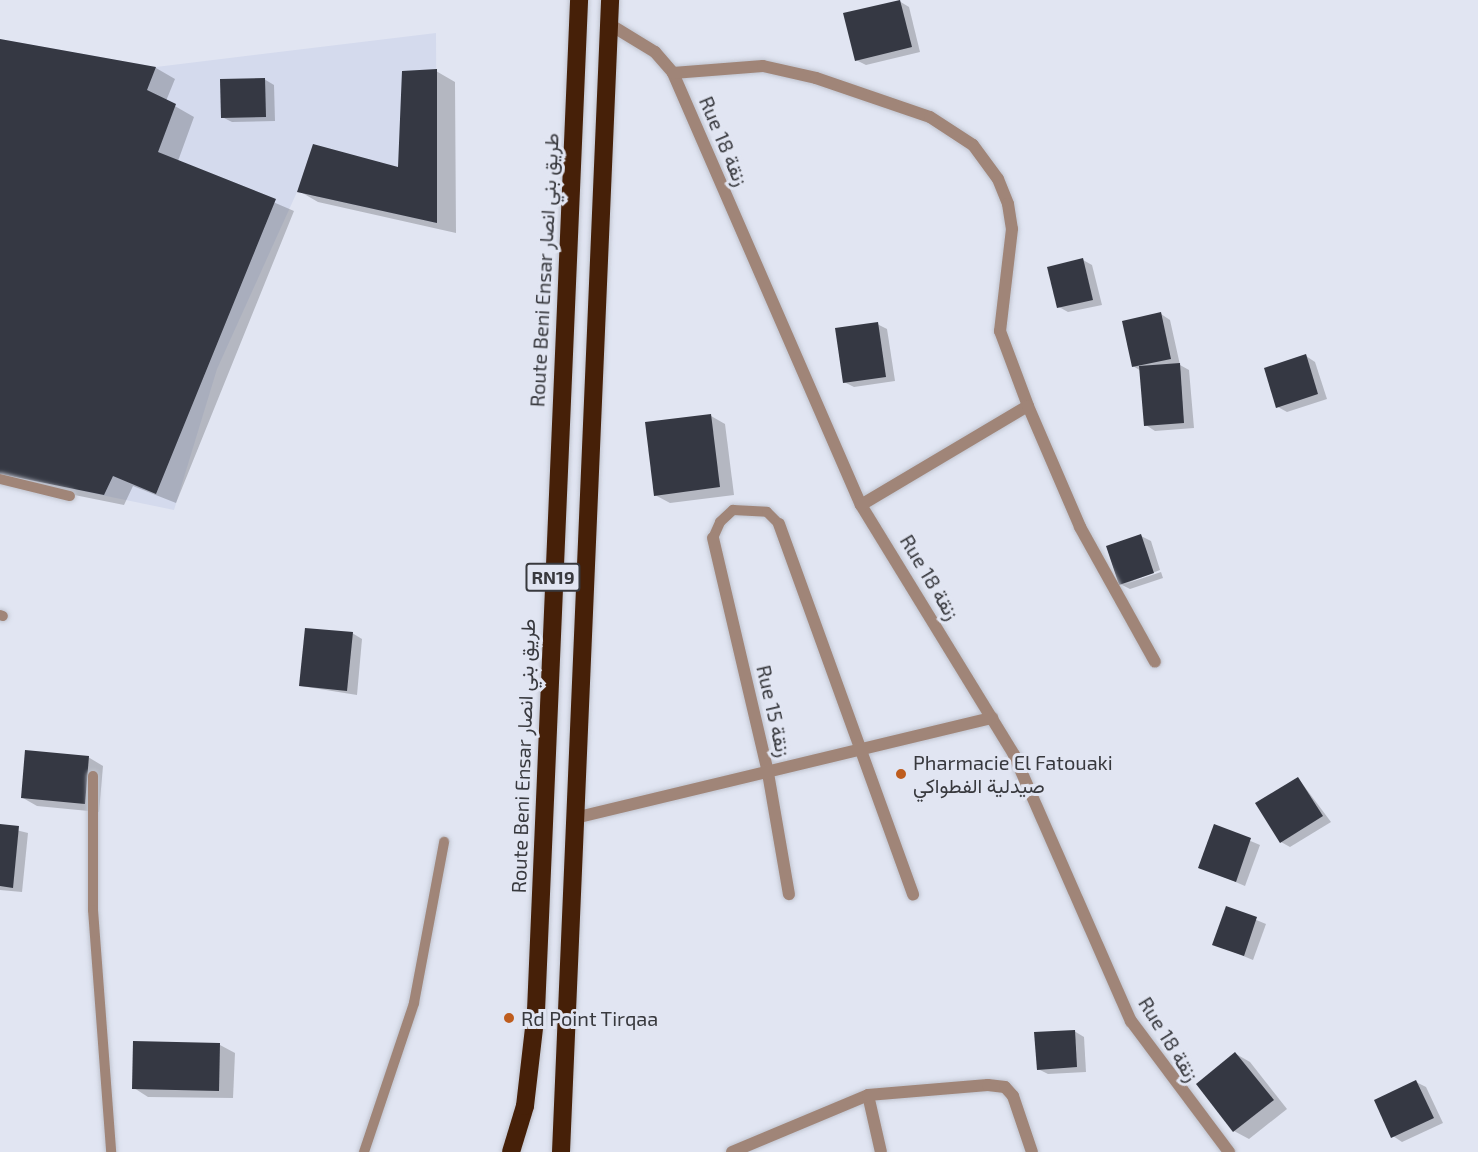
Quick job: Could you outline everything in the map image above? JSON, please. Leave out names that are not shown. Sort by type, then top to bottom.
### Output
[{"type":"highway","name":"Route Beni Ensar طريق بني انصار","points":[[511,1152],[525,1106],[536,1011],[579,0]]},
{"type":"highway","name":"RN19","points":[[561,1152],[579,817],[610,0]]},
{"type":"street","name":"Rue 18 زنقة","points":[[609,24],[655,52],[673,73],[861,505],[992,718],[1037,802],[1131,1021],[1229,1152]]},
{"type":"street","points":[[673,73],[763,66],[816,78],[930,117],[973,145],[998,179],[1008,204],[1012,229],[1000,331],[1028,406],[1080,527],[1155,662]]},
{"type":"street","points":[[861,505],[1028,406]]},
{"type":"street","points":[[779,524],[866,751],[914,894]]},
{"type":"street","name":"Rue 15 زنقة","points":[[714,538],[768,773],[789,894]]},
{"type":"street","points":[[579,817],[866,751],[992,718]]},
{"type":"street","points":[[732,1152],[868,1095],[1005,1087],[1014,1096],[1032,1152]]},
{"type":"street","points":[[868,1095],[881,1152]]},
{"type":"lane","points":[[0,479],[70,496]]},
{"type":"lane","points":[[714,538],[720,522],[733,510],[759,509],[779,524]]},
{"type":"lane","points":[[93,776],[93,910],[111,1152]]},
{"type":"lane","points":[[364,1152],[414,1003],[444,842]]},
{"type":"shaded area","points":[[436,33],[437,223],[297,192],[217,369],[174,510],[0,474],[0,39],[156,67]]},
{"type":"building","points":[[900,0],[912,47],[855,61],[843,13]]},
{"type":"building","points":[[0,39],[156,67],[147,90],[176,104],[158,152],[276,199],[156,494],[113,476],[104,495],[0,474]]},
{"type":"building","points":[[437,69],[437,223],[297,192],[313,144],[398,167],[402,71]]},
{"type":"building","points":[[265,78],[266,117],[221,118],[220,79]]},
{"type":"building","points":[[1083,258],[1093,300],[1057,308],[1047,267]]},
{"type":"building","points":[[1161,312],[1171,359],[1132,367],[1122,321]]},
{"type":"building","points":[[878,322],[886,377],[843,383],[835,328]]},
{"type":"building","points":[[1306,354],[1318,394],[1276,408],[1264,368]]},
{"type":"building","points":[[1180,363],[1184,423],[1144,426],[1139,366]]},
{"type":"building","points":[[711,414],[720,487],[654,496],[645,422]]},
{"type":"building","points":[[1141,534],[1154,573],[1119,585],[1106,546]]},
{"type":"building","points":[[305,628],[353,632],[347,691],[299,686]]},
{"type":"building","points":[[25,750],[89,756],[85,804],[21,798]]},
{"type":"building","points":[[1298,777],[1323,816],[1280,843],[1255,803]]},
{"type":"building","points":[[0,824],[19,826],[13,888],[0,886]]},
{"type":"building","points":[[1214,824],[1251,838],[1236,882],[1198,868]]},
{"type":"building","points":[[1226,906],[1257,917],[1244,956],[1212,945]]},
{"type":"building","points":[[1075,1030],[1077,1067],[1037,1070],[1034,1032]]},
{"type":"building","points":[[133,1041],[220,1043],[219,1091],[132,1089]]},
{"type":"building","points":[[1235,1052],[1274,1100],[1233,1132],[1196,1084]]},
{"type":"building","points":[[1416,1080],[1434,1118],[1391,1138],[1374,1100]]},
{"type":"place","name":"Pharmacie El Fatouaki صيدلية الفطواكي","points":[[901,774]]},
{"type":"place","name":"Rd Point Tirqaa","points":[[509,1018]]}]
